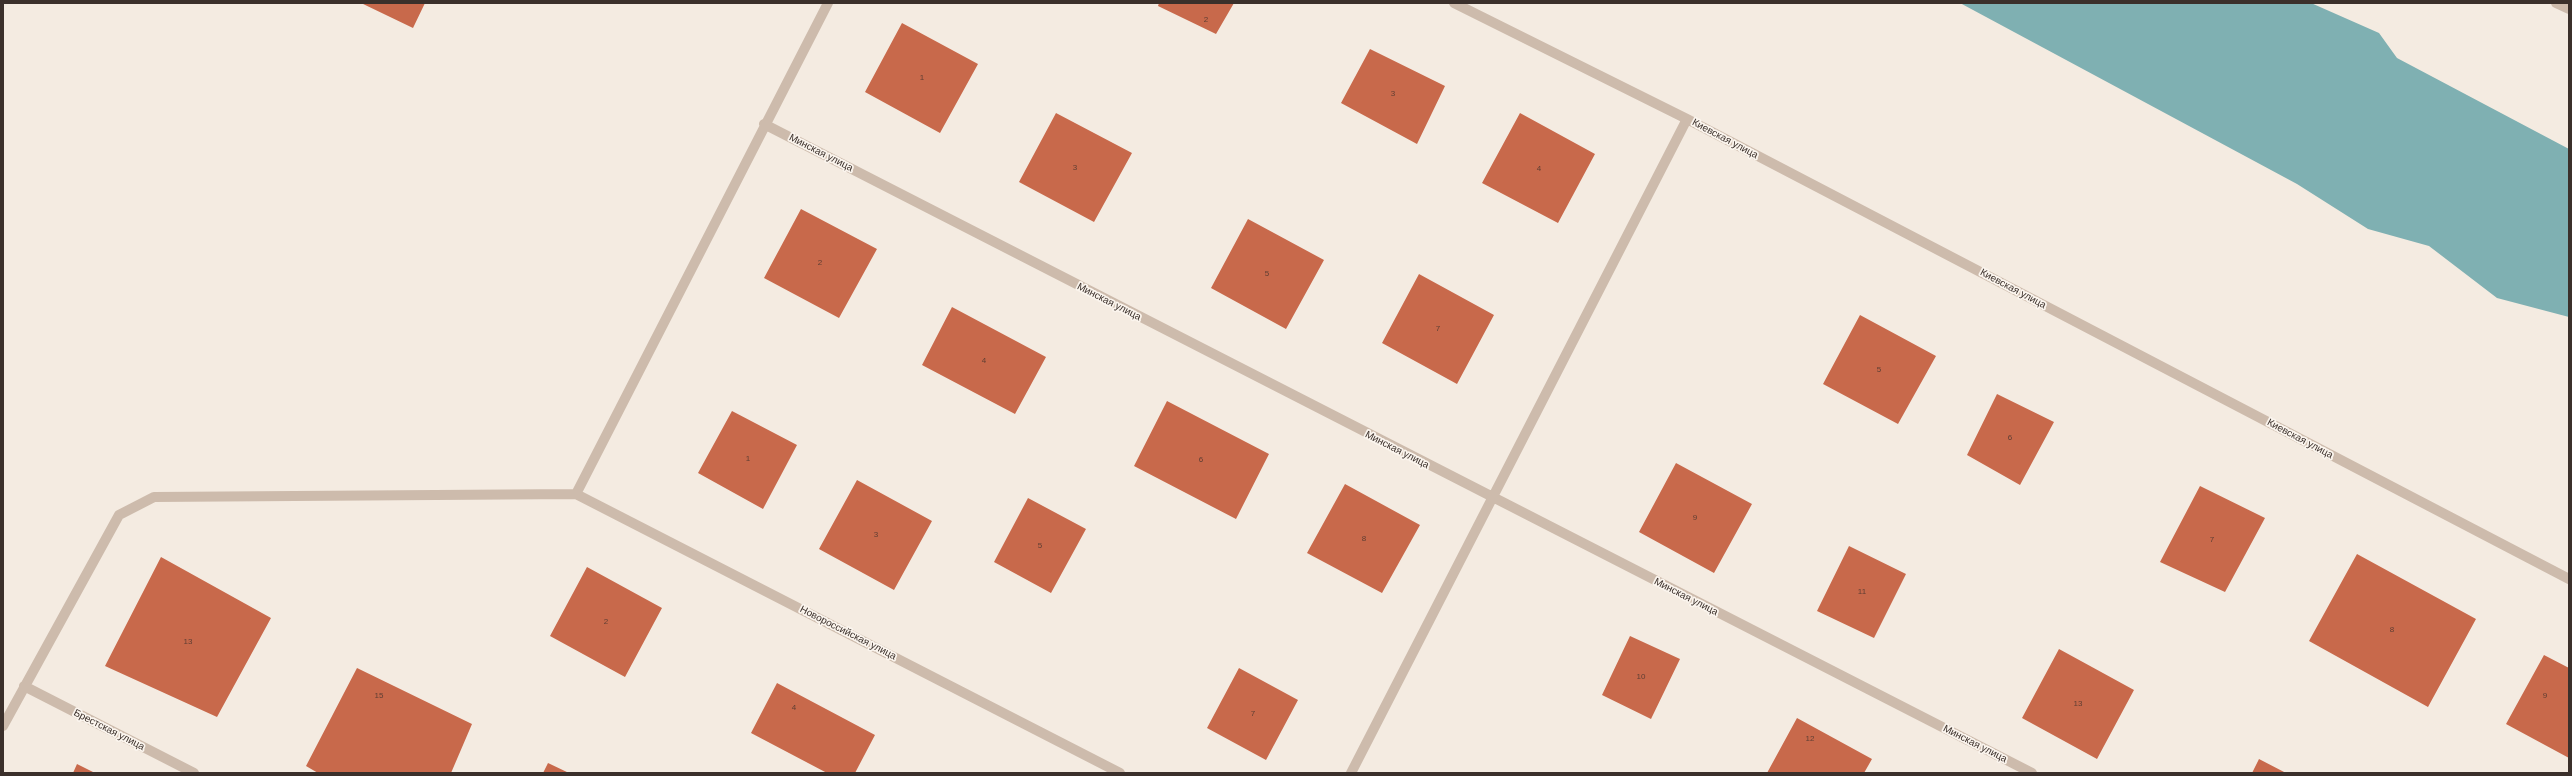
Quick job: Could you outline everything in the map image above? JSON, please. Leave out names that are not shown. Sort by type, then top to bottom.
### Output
[{"type":"street","points":[[3,726],[119,515],[154,497],[576,494],[764,124],[828,3]]},
{"type":"street","name":"Киевская улица","points":[[1454,3],[1687,119],[2569,579]]},
{"type":"street","points":[[2556,3],[2569,10]]},
{"type":"street","points":[[1351,773],[1687,119]]},
{"type":"street","name":"Минская улица","points":[[764,124],[1492,498],[2032,773]]},
{"type":"street","name":"Новороссийская улица","points":[[576,494],[1120,773]]},
{"type":"street","name":"Брестская улица","points":[[24,686],[194,773]]},
{"type":"water","points":[[1960,3],[2311,3],[2379,33],[2397,58],[2569,149],[2569,317],[2497,298],[2429,246],[2368,229],[2297,184]]},
{"type":"building","points":[[361,3],[425,3],[413,28]]},
{"type":"building","points":[[1159,3],[1234,3],[1216,34],[1158,6]]},
{"type":"building","points":[[902,23],[978,64],[940,133],[865,92]]},
{"type":"building","points":[[1370,49],[1445,86],[1417,144],[1341,103]]},
{"type":"building","points":[[1056,113],[1132,153],[1094,222],[1019,182]]},
{"type":"building","points":[[1520,113],[1595,154],[1558,223],[1482,183]]},
{"type":"building","points":[[801,209],[877,249],[839,318],[764,278]]},
{"type":"building","points":[[1248,219],[1324,260],[1286,329],[1211,288]]},
{"type":"building","points":[[1419,274],[1494,315],[1457,384],[1382,343]]},
{"type":"building","points":[[952,307],[1046,357],[1015,414],[922,365]]},
{"type":"building","points":[[1860,315],[1936,356],[1898,424],[1823,384]]},
{"type":"building","points":[[1997,394],[2054,422],[2020,485],[1967,455]]},
{"type":"building","points":[[1167,401],[1269,454],[1236,519],[1134,466]]},
{"type":"building","points":[[732,411],[797,445],[763,509],[698,473]]},
{"type":"building","points":[[1676,463],[1752,504],[1714,573],[1639,532]]},
{"type":"building","points":[[857,480],[932,521],[894,590],[819,549]]},
{"type":"building","points":[[1345,484],[1420,525],[1382,593],[1307,553]]},
{"type":"building","points":[[2200,486],[2265,518],[2225,592],[2160,562]]},
{"type":"building","points":[[1028,498],[1086,529],[1051,593],[994,562]]},
{"type":"building","points":[[1849,546],[1906,574],[1874,638],[1817,611]]},
{"type":"building","points":[[2357,554],[2476,619],[2428,707],[2309,641]]},
{"type":"building","points":[[161,557],[271,618],[217,717],[105,666]]},
{"type":"building","points":[[587,567],[662,608],[625,677],[550,636]]},
{"type":"building","points":[[1630,636],[1680,659],[1651,719],[1602,695]]},
{"type":"building","points":[[2059,649],[2134,690],[2097,759],[2022,718]]},
{"type":"building","points":[[2544,655],[2569,668],[2569,758],[2506,724]]},
{"type":"building","points":[[357,668],[472,724],[451,773],[318,773],[306,766]]},
{"type":"building","points":[[1239,668],[1298,700],[1266,760],[1207,728]]},
{"type":"building","points":[[777,683],[875,735],[855,773],[827,773],[751,733]]},
{"type":"building","points":[[1797,718],[1872,759],[1864,773],[1767,773]]},
{"type":"building","points":[[2259,759],[2286,773],[2252,773]]},
{"type":"building","points":[[548,763],[569,773],[543,773]]},
{"type":"building","points":[[77,764],[95,773],[73,773]]}]
